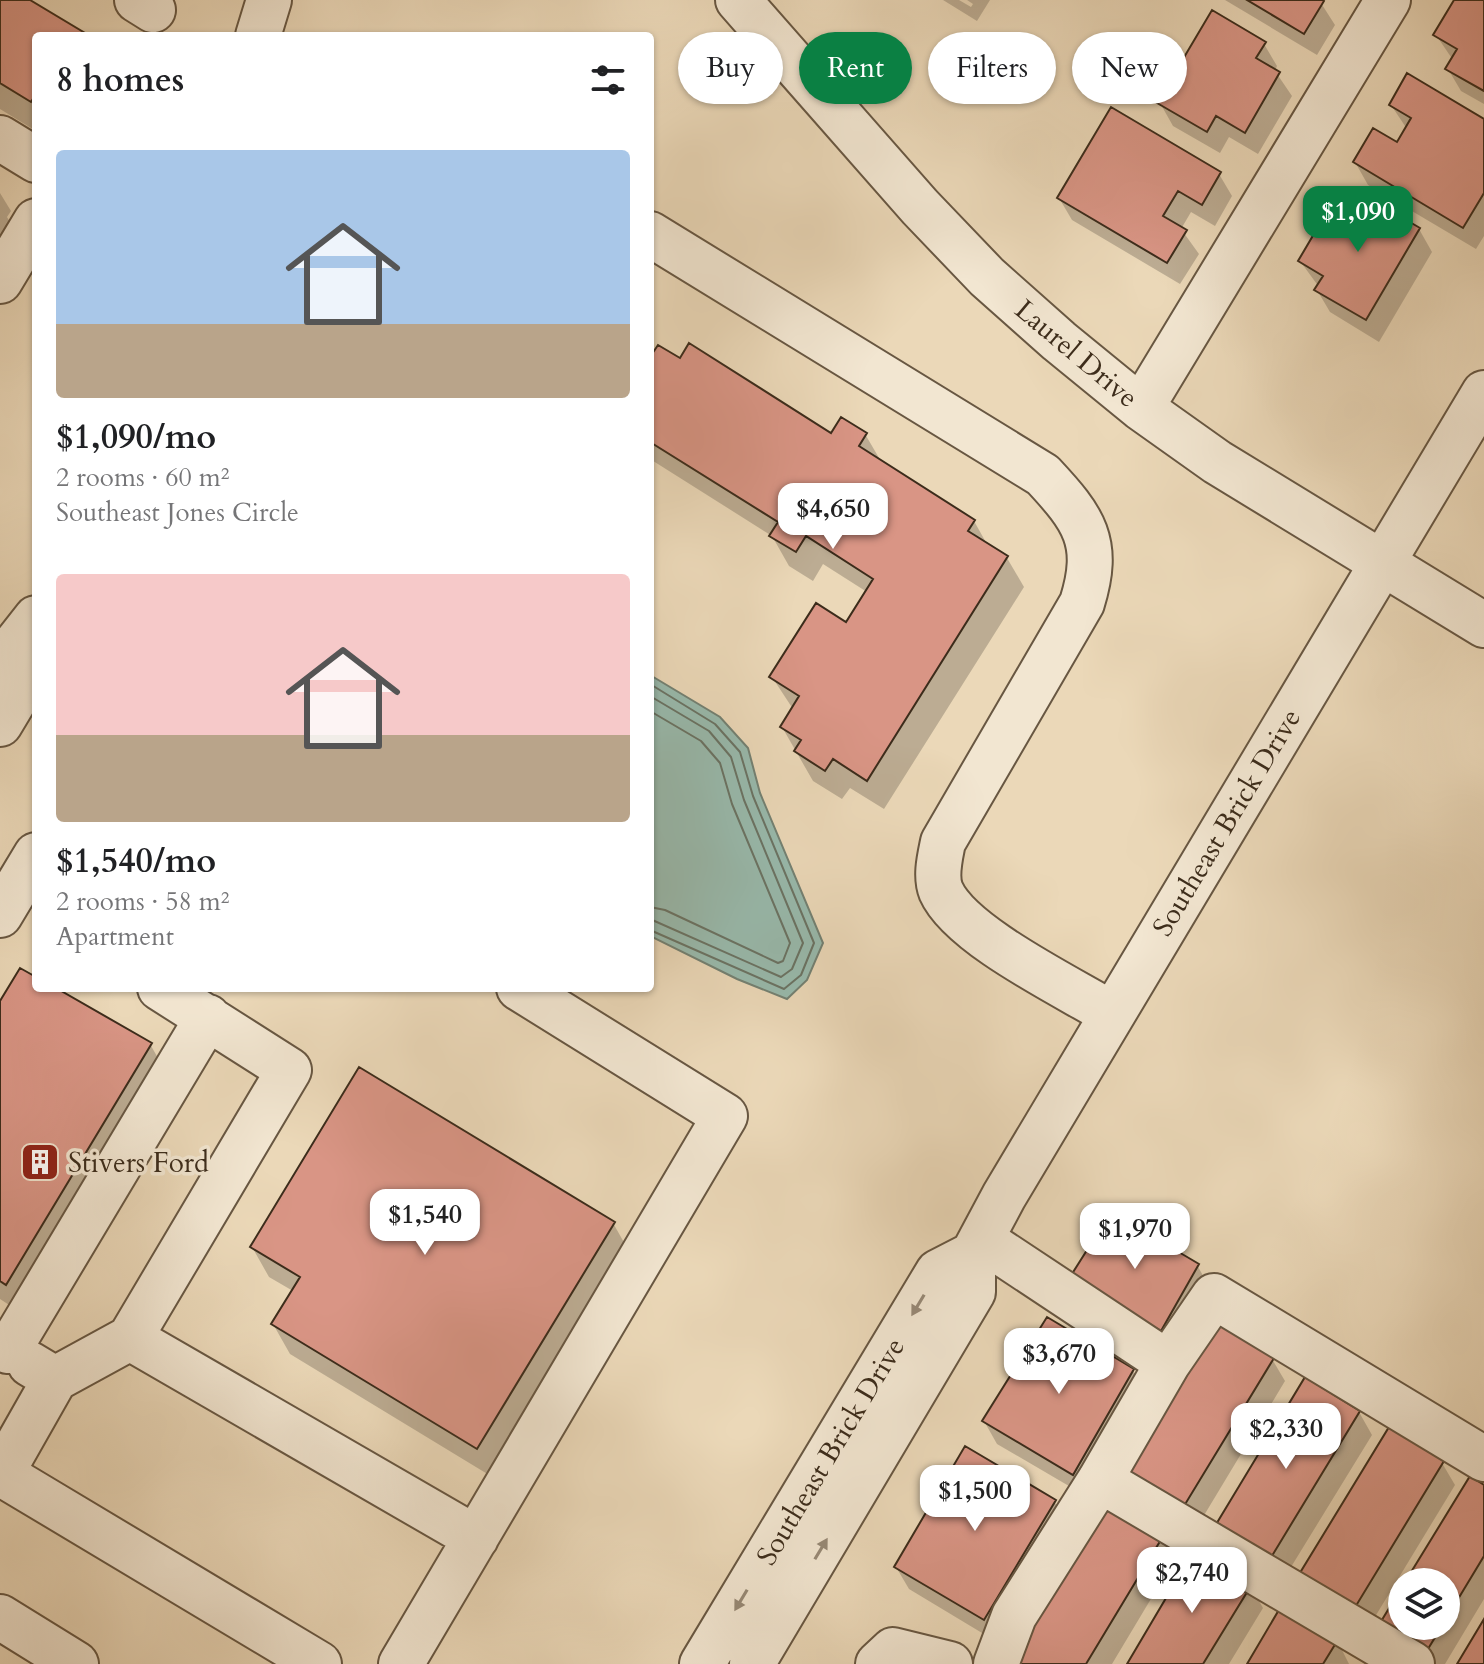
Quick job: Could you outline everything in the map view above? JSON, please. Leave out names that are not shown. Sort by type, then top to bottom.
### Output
[{"type":"street","points":[[259,32],[269,0]]},
{"type":"street","points":[[1141,408],[1388,0]]},
{"type":"street","name":"Laurel Drive","points":[[742,2],[920,207],[987,277],[1141,408],[1217,462],[1484,625]]},
{"type":"street","points":[[0,138],[32,158]]},
{"type":"street","points":[[0,281],[32,228]]},
{"type":"street","points":[[654,236],[1043,475],[1066,499],[1083,526],[1092,553],[1091,575],[1082,603],[943,842],[938,868],[940,888],[951,909],[971,928],[1112,1014]]},
{"type":"street","name":"Southeast Brick Drive","points":[[752,1664],[973,1292],[977,1246],[1380,563],[1484,393]]},
{"type":"street","points":[[0,664],[32,623]]},
{"type":"street","points":[[0,724],[32,671]]},
{"type":"street","points":[[15,910],[32,865]]},
{"type":"street","points":[[167,992],[289,1070],[130,1338],[55,1379],[0,1474],[292,1657]]},
{"type":"street","points":[[401,1664],[725,1116],[525,992]]},
{"type":"street","points":[[55,1379],[4,1348],[208,1017]]},
{"type":"street","points":[[977,1246],[1168,1363]]},
{"type":"street","name":"Southeast Brick Drive","points":[[702,1664],[938,1272],[977,1246]]},
{"type":"street","points":[[996,1664],[1014,1616],[1100,1480],[1168,1363],[1214,1296],[1484,1459]]},
{"type":"street","points":[[130,1338],[476,1538]]},
{"type":"street","points":[[1100,1480],[1412,1664]]},
{"type":"street","points":[[0,1617],[76,1664]]},
{"type":"street","points":[[878,1664],[893,1650],[950,1664]]},
{"type":"water","points":[[654,677],[720,717],[748,748],[760,793],[823,943],[807,980],[787,999],[737,979],[654,938]]},
{"type":"building","points":[[0,0],[30,0],[83,32],[32,32],[31,102],[0,83]]},
{"type":"building","points":[[1247,0],[1323,0],[1324,1],[1304,34]]},
{"type":"building","points":[[1454,0],[1484,0],[1484,91],[1445,69],[1457,49],[1433,35]]},
{"type":"building","points":[[1212,10],[1266,42],[1256,58],[1280,72],[1245,133],[1216,116],[1207,132],[1159,104],[1187,104],[1187,52]]},
{"type":"building","points":[[1407,73],[1484,119],[1484,193],[1463,228],[1353,162],[1373,128],[1397,142],[1411,118],[1389,105]]},
{"type":"building","points":[[1111,107],[1221,172],[1202,205],[1178,191],[1163,216],[1187,230],[1167,263],[1057,198]]},
{"type":"building","points":[[1367,197],[1420,228],[1366,320],[1314,290],[1323,276],[1298,261],[1334,200],[1357,214]]},
{"type":"building","points":[[689,343],[831,433],[841,417],[867,433],[859,446],[975,520],[968,531],[1008,556],[867,781],[833,759],[825,771],[794,751],[801,740],[780,727],[799,696],[769,677],[816,603],[846,622],[873,579],[806,536],[796,552],[769,536],[778,522],[654,444],[654,351],[658,345],[680,358]]},
{"type":"building","name":"Stivers Ford","points":[[20,968],[32,975],[32,992],[63,992],[152,1043],[6,1285],[0,1281],[0,1001]]},
{"type":"building","points":[[359,1067],[615,1222],[477,1449],[271,1324],[300,1277],[250,1247]]},
{"type":"building","points":[[1111,1212],[1199,1264],[1161,1331],[1070,1277]]},
{"type":"building","points":[[1047,1317],[1134,1369],[1073,1475],[982,1421]]},
{"type":"building","points":[[1218,1324],[1274,1358],[1181,1511],[1125,1477]]},
{"type":"building","points":[[1305,1377],[1360,1411],[1267,1564],[1212,1531]]},
{"type":"building","points":[[1389,1427],[1444,1461],[1351,1614],[1295,1581]]},
{"type":"building","points":[[965,1446],[1056,1500],[984,1620],[894,1567]]},
{"type":"building","points":[[1470,1476],[1484,1485],[1484,1556],[1460,1596],[1460,1568],[1414,1568]]},
{"type":"building","points":[[1109,1499],[1165,1533],[1086,1664],[1010,1664]]},
{"type":"building","points":[[1195,1549],[1252,1584],[1203,1664],[1127,1664]]},
{"type":"building","points":[[1283,1603],[1339,1638],[1323,1664],[1247,1664]]},
{"type":"building","points":[[1388,1610],[1388,1635],[1377,1628]]},
{"type":"building","points":[[1484,1619],[1484,1664],[1457,1664]]},
{"type":"building","points":[[1396,1640],[1433,1640],[1423,1657]]},
{"type":"place","name":"Stivers Ford","points":[[40,1162]]}]
